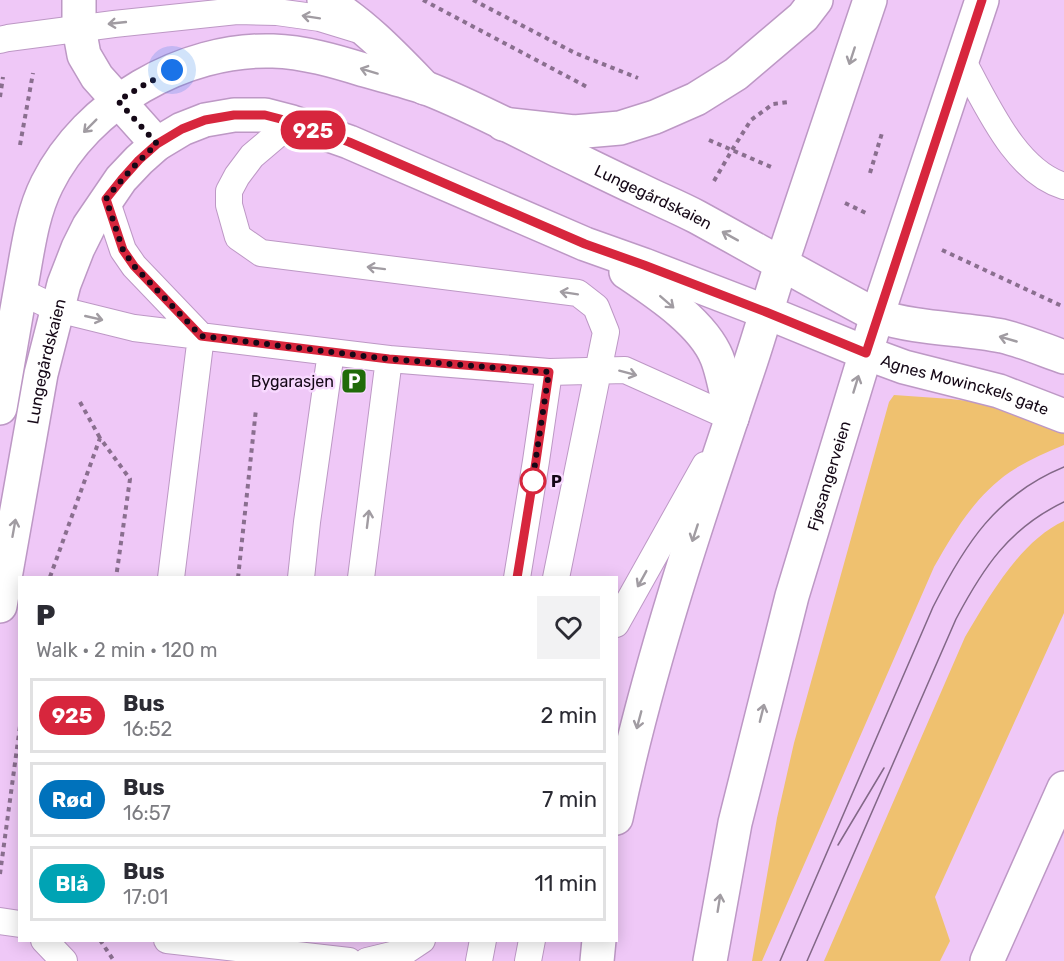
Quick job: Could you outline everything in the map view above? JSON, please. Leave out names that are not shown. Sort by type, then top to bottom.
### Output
[{"type":"main road","name":"Lungegårdskaien","points":[[324,0],[340,9],[368,32],[425,88]]},
{"type":"main road","points":[[503,124],[574,132],[620,128],[655,117],[696,99],[736,74],[803,17],[816,0]]},
{"type":"main road","points":[[618,809],[652,670],[781,264],[870,0]]},
{"type":"main road","name":"Fjøsangerveien","points":[[710,961],[735,823],[792,596],[877,316],[982,0]]},
{"type":"main road","points":[[79,14],[84,55],[97,77],[157,144]]},
{"type":"main road","name":"Lungegårdskaien","points":[[0,408],[34,216],[47,184],[60,161],[95,120],[118,101],[142,86],[172,70],[202,59],[242,52],[273,51],[303,55],[337,62],[425,88],[694,216],[877,316]]},
{"type":"main road","name":"Lungegårdskaien","points":[[8,594],[41,374],[70,265],[88,226],[127,173],[157,144],[182,129],[205,120],[234,115],[265,115],[349,142],[585,244],[766,312],[866,353]]},
{"type":"main road","points":[[585,244],[658,294],[699,330],[716,357],[732,418]]},
{"type":"main road","points":[[877,316],[917,326],[949,328],[1005,337],[1064,357]]},
{"type":"main road","name":"Agnes Mowinckels gate","points":[[866,353],[904,367],[999,391],[1064,416]]},
{"type":"main road","points":[[987,961],[1064,788]]},
{"type":"main road","points":[[597,961],[599,942]]},
{"type":"lane","points":[[0,40],[79,14],[277,12],[320,18],[368,32]]},
{"type":"lane","points":[[962,60],[1010,144],[1027,164],[1053,182],[1064,186]]},
{"type":"lane","points":[[292,122],[252,156],[229,191],[229,205],[238,237],[261,253],[578,293],[596,308],[606,332],[556,576]]},
{"type":"lane","points":[[106,199],[123,250],[134,266],[201,336]]},
{"type":"lane","points":[[20,291],[57,309],[134,328],[389,359],[549,372],[626,370],[732,418],[618,620]]},
{"type":"lane","points":[[171,576],[201,336]]},
{"type":"lane","points":[[301,576],[332,352]]},
{"type":"lane","points":[[361,576],[389,359]]},
{"type":"lane","points":[[517,576],[549,372]]},
{"type":"lane","points":[[0,921],[18,924]]},
{"type":"lane","points":[[46,942],[64,961]]},
{"type":"lane","points":[[204,942],[312,949],[349,961]]},
{"type":"lane","points":[[367,961],[404,952],[419,942]]},
{"type":"lane","points":[[479,961],[483,942]]},
{"type":"lane","points":[[528,961],[531,942]]},
{"type":"path","points":[[473,0],[575,53],[644,80]]},
{"type":"path","points":[[709,190],[751,120],[773,104],[789,102]]},
{"type":"path","points":[[870,174],[882,133]]},
{"type":"path","points":[[905,232],[1064,307]]},
{"type":"path","points":[[78,398],[100,438],[130,479],[116,576]]},
{"type":"path","points":[[238,576],[256,409]]},
{"type":"path","points":[[51,576],[100,438]]},
{"type":"path","points":[[0,874],[18,741]]},
{"type":"path","points":[[101,942],[114,961]]},
{"type":"shaded area","points":[[894,395],[976,402],[1006,410],[1064,432],[1064,445],[1023,464],[986,492],[966,515],[949,541],[934,567],[762,961],[752,961],[777,818],[794,743],[889,402]]},
{"type":"shaded area","points":[[1064,521],[1064,613],[935,897],[950,941],[940,961],[824,961],[965,637],[995,588],[1020,556],[1048,530]]},
{"type":"tram line","points":[[780,961],[933,607],[957,562],[985,524],[1001,507],[1040,478],[1064,467]]},
{"type":"tram line","points":[[807,961],[966,600],[988,566],[1013,537],[1045,512],[1064,502]]},
{"type":"tram line","points":[[838,845],[884,768]]},
{"type":"bus line","name":"925","points":[[517,576],[549,372],[389,359],[201,336],[134,266],[123,250],[106,199],[122,179],[157,144],[182,129],[205,120],[234,115],[265,115],[349,142],[585,244],[766,312],[866,353],[982,0]]},
{"type":"place","name":"Bygarasjen","points":[[354,381]]},
{"type":"place","name":"P","points":[[533,481]]},
{"type":"route","points":[[172,70],[118,101],[157,144],[139,160],[106,199],[116,234],[134,266],[201,336],[389,359],[549,372],[532,484],[533,481]]}]
